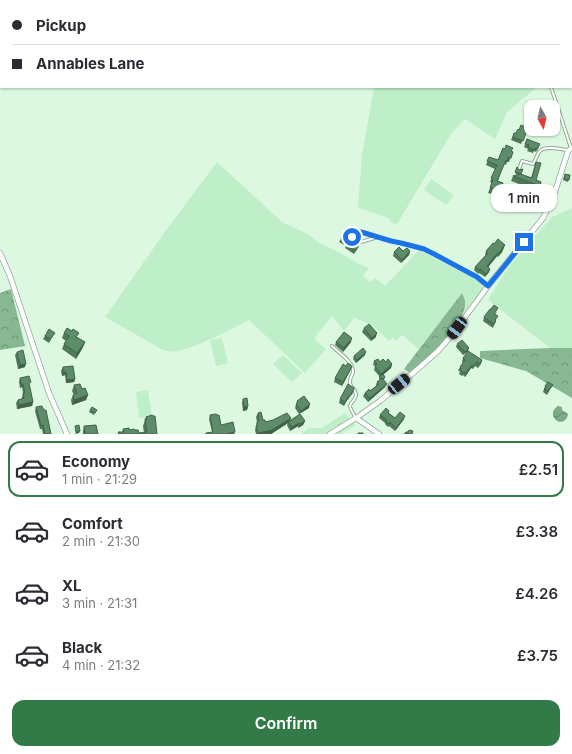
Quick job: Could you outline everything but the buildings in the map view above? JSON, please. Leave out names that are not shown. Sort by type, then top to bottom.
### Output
[{"type":"street","points":[[330,434],[380,401],[438,351],[451,336],[488,286],[543,218],[550,206],[564,160],[570,149]]},
{"type":"street","points":[[0,253],[10,276],[49,393],[67,434]]},
{"type":"street","points":[[356,418],[379,434]]},
{"type":"lane","points":[[519,169],[522,161],[533,164],[542,149],[570,149],[551,88]]},
{"type":"lane","points":[[506,186],[550,206]]},
{"type":"lane","points":[[378,237],[358,242],[354,241],[352,237],[354,233],[361,232],[418,247],[477,277],[488,286]]},
{"type":"lane","points":[[332,346],[352,365],[353,374],[350,379],[350,383],[356,395],[350,407],[356,418]]},
{"type":"green space","points":[[374,88],[536,88],[507,112],[495,139],[465,119],[451,134],[397,224],[392,223],[388,218],[359,208],[362,155]]},
{"type":"green space","points":[[217,162],[282,222],[308,234],[319,243],[369,268],[363,276],[370,282],[375,278],[385,286],[419,250],[479,281],[483,286],[481,292],[461,318],[464,309],[462,293],[419,349],[402,335],[396,341],[393,338],[389,341],[372,325],[354,318],[344,331],[332,316],[315,337],[315,340],[326,349],[305,373],[249,320],[196,345],[175,351],[166,351],[105,317],[167,229]]},
{"type":"green space","points":[[431,179],[454,195],[446,205],[424,190]]},
{"type":"green space","points":[[572,208],[572,348],[550,348],[488,300],[509,266],[552,217]]},
{"type":"green space","points":[[11,289],[25,346],[0,350],[0,293]]},
{"type":"green space","points":[[462,293],[465,301],[464,311],[452,330],[435,350],[410,373],[404,369]]},
{"type":"green space","points":[[222,338],[228,363],[216,366],[210,340]]},
{"type":"green space","points":[[572,348],[572,398],[526,371],[480,358],[480,351]]},
{"type":"green space","points":[[283,355],[302,373],[292,382],[273,364]]},
{"type":"green space","points":[[148,390],[152,416],[139,418],[136,392]]},
{"type":"green space","points":[[345,413],[356,425],[341,434],[301,434],[309,428],[322,428]]},
{"type":"water","points":[[558,406],[562,407],[562,410],[568,415],[566,420],[562,422],[556,420],[553,413]]},
{"type":"route","points":[[352,237],[354,233],[361,232],[424,249],[477,277],[488,286],[524,242]]}]
